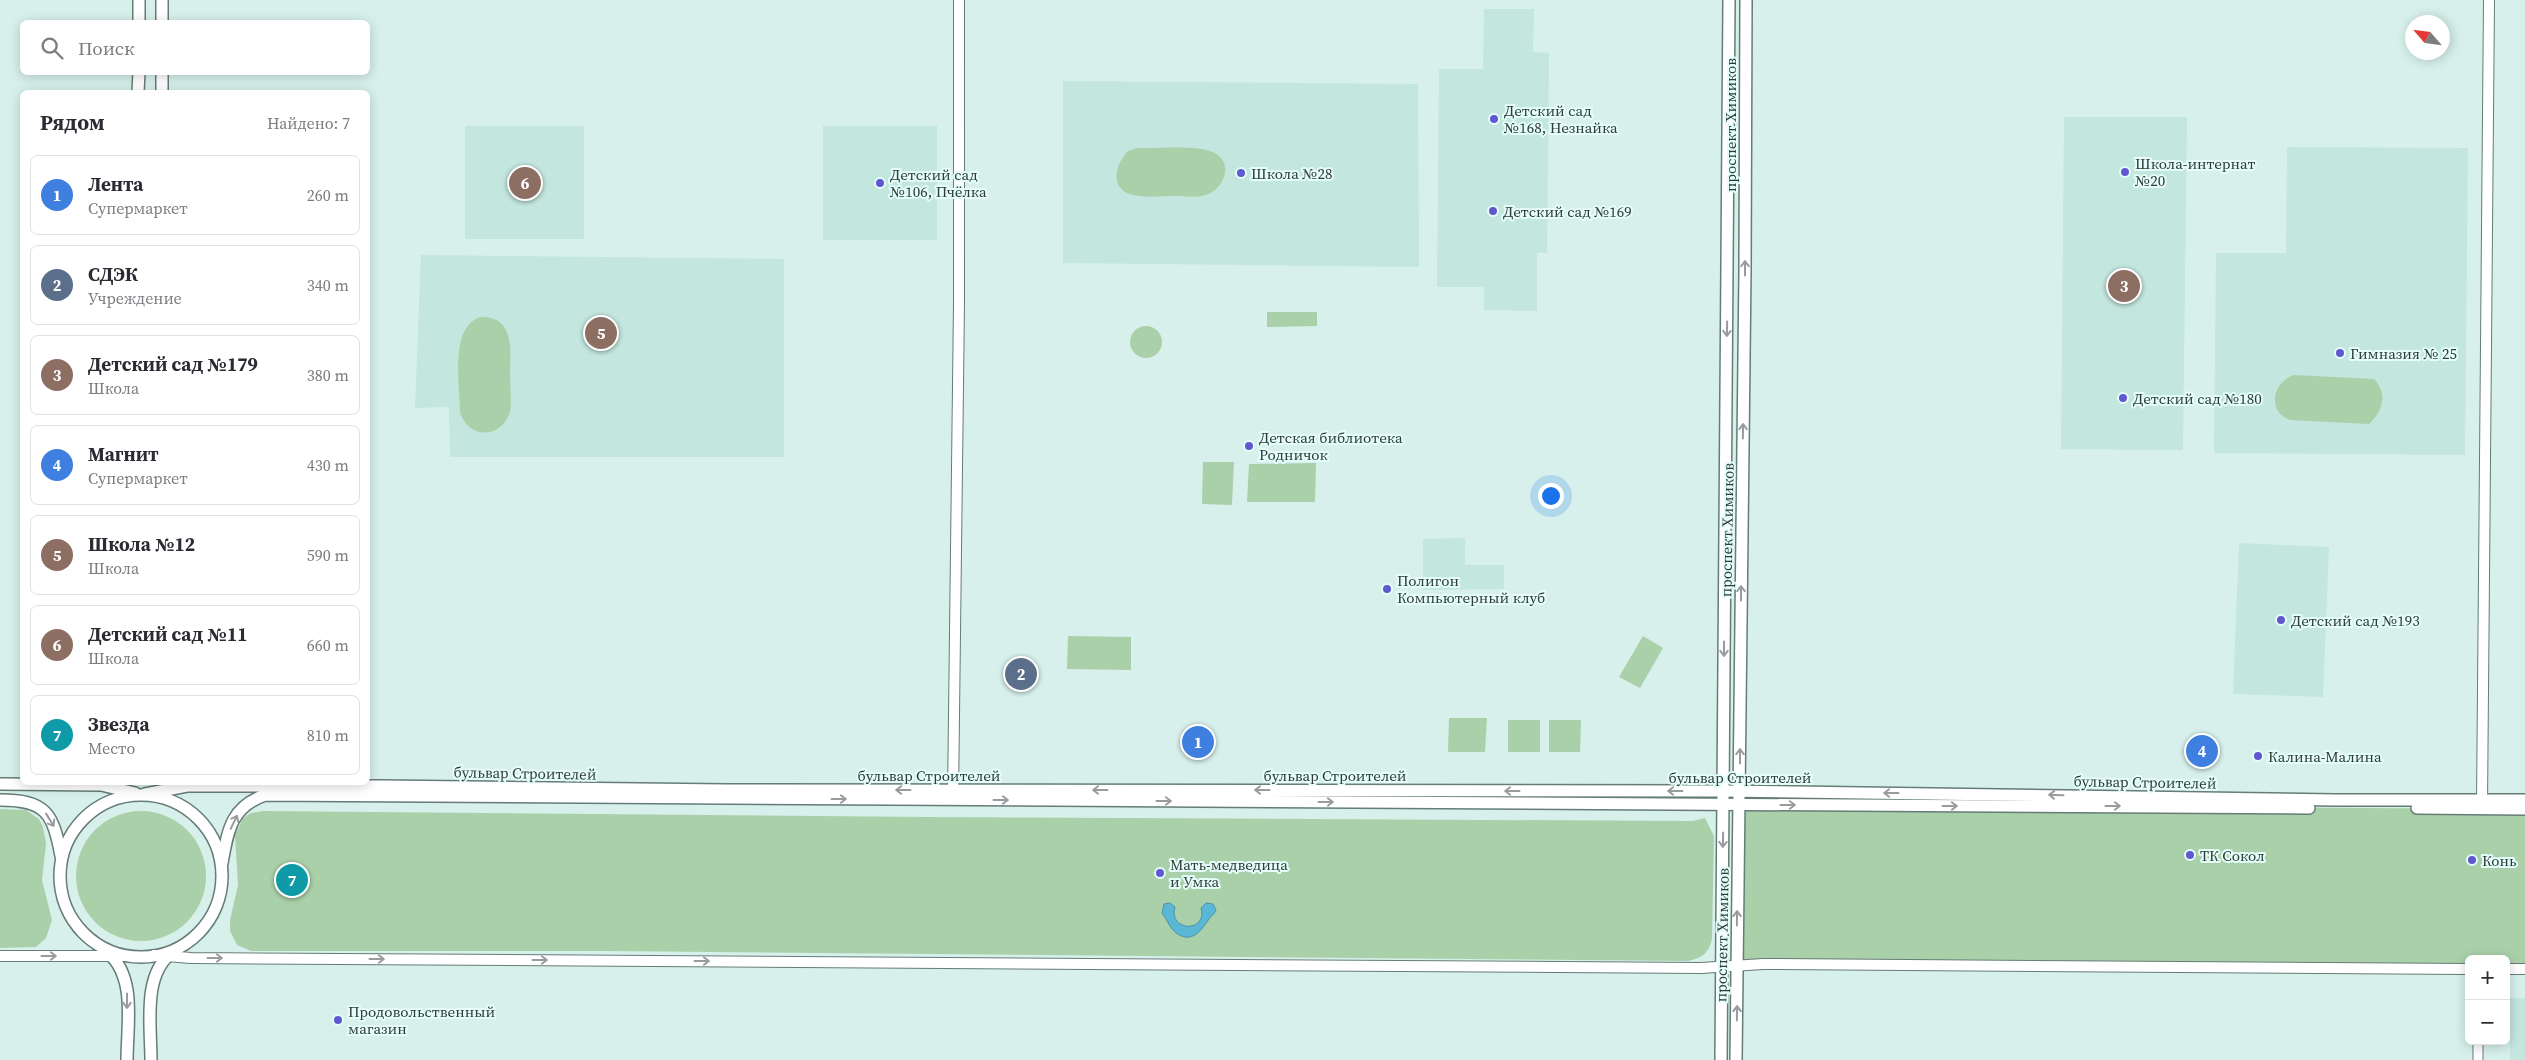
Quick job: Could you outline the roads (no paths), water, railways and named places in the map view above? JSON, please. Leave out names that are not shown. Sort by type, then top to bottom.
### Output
[{"type":"main road","points":[[139,0],[139,20]]},
{"type":"main road","points":[[162,0],[162,20]]},
{"type":"main road","name":"проспект Химиков","points":[[1721,1060],[1729,0]]},
{"type":"main road","name":"проспект Химиков","points":[[1736,1060],[1746,0]]},
{"type":"main road","points":[[138,90],[139,75]]},
{"type":"main road","points":[[162,75],[162,90]]},
{"type":"main road","points":[[0,784],[20,784]]},
{"type":"main road","points":[[101,785],[120,785],[142,794],[179,803]]},
{"type":"main road","points":[[120,785],[82,820],[70,836],[62,856],[59,881],[65,907],[78,927],[118,961],[126,980],[127,1060]]},
{"type":"main road","points":[[151,1060],[152,982],[159,964],[166,956],[202,931],[213,913],[221,894],[222,863],[218,849],[205,825],[161,786]]},
{"type":"main road","name":"бульвар Строителей","points":[[142,794],[161,786],[304,786],[1723,804],[2482,804],[2525,800]]},
{"type":"main road","name":"бульвар Строителей","points":[[222,863],[227,837],[239,811],[248,801],[265,794],[1723,791],[2482,804],[2525,809]]},
{"type":"main road","points":[[102,803],[120,797],[142,794]]},
{"type":"main road","points":[[0,800],[26,801],[45,812],[57,833],[62,856]]},
{"type":"main road","points":[[98,945],[129,956],[154,955],[179,948]]},
{"type":"street","points":[[952,794],[955,766],[960,0]]},
{"type":"street","points":[[2482,804],[2489,0]]},
{"type":"street","points":[[154,955],[1721,967],[1773,964],[2465,969]]},
{"type":"street","points":[[0,956],[129,956]]},
{"type":"street","points":[[2510,969],[2525,969]]},
{"type":"street","points":[[2478,1045],[2478,1060]]},
{"type":"water","points":[[1170,903],[1175,907],[1174,915],[1177,921],[1182,925],[1188,926],[1199,922],[1202,916],[1201,908],[1206,903],[1213,904],[1216,910],[1199,932],[1191,937],[1186,937],[1173,930],[1162,913],[1164,904]]},
{"type":"place","name":"Детский сад №168, Незнайка","points":[[1494,119]]},
{"type":"place","name":"Школа-интернат №20","points":[[2125,172]]},
{"type":"place","name":"Школа №28","points":[[1241,173]]},
{"type":"place","name":"Детский сад №11","points":[[525,183]]},
{"type":"place","name":"Детский сад №106, Пчёлка","points":[[880,183]]},
{"type":"place","name":"Детский сад №169","points":[[1493,211]]},
{"type":"place","name":"Детский сад №179","points":[[2124,286]]},
{"type":"place","name":"Школа №12","points":[[601,333]]},
{"type":"place","name":"Гимназия № 25","points":[[2340,353]]},
{"type":"place","name":"Детский сад №180","points":[[2123,398]]},
{"type":"place","name":"Детская библиотека Родничок","points":[[1249,446]]},
{"type":"place","name":"Полигон Компьютерный клуб","points":[[1387,589]]},
{"type":"place","name":"Детский сад №193","points":[[2281,620]]},
{"type":"place","name":"СДЭК","points":[[1021,674]]},
{"type":"place","name":"Лента","points":[[1198,742]]},
{"type":"place","name":"Магнит","points":[[2202,751]]},
{"type":"place","name":"Калина-Малина","points":[[2258,756]]},
{"type":"place","name":"ТК Сокол","points":[[2190,855]]},
{"type":"place","name":"Конь","points":[[2472,860]]},
{"type":"place","name":"Мать-медведица и Умка","points":[[1160,873]]},
{"type":"place","name":"Звезда","points":[[292,880]]},
{"type":"place","name":"Продовольственный магазин","points":[[338,1020]]}]
